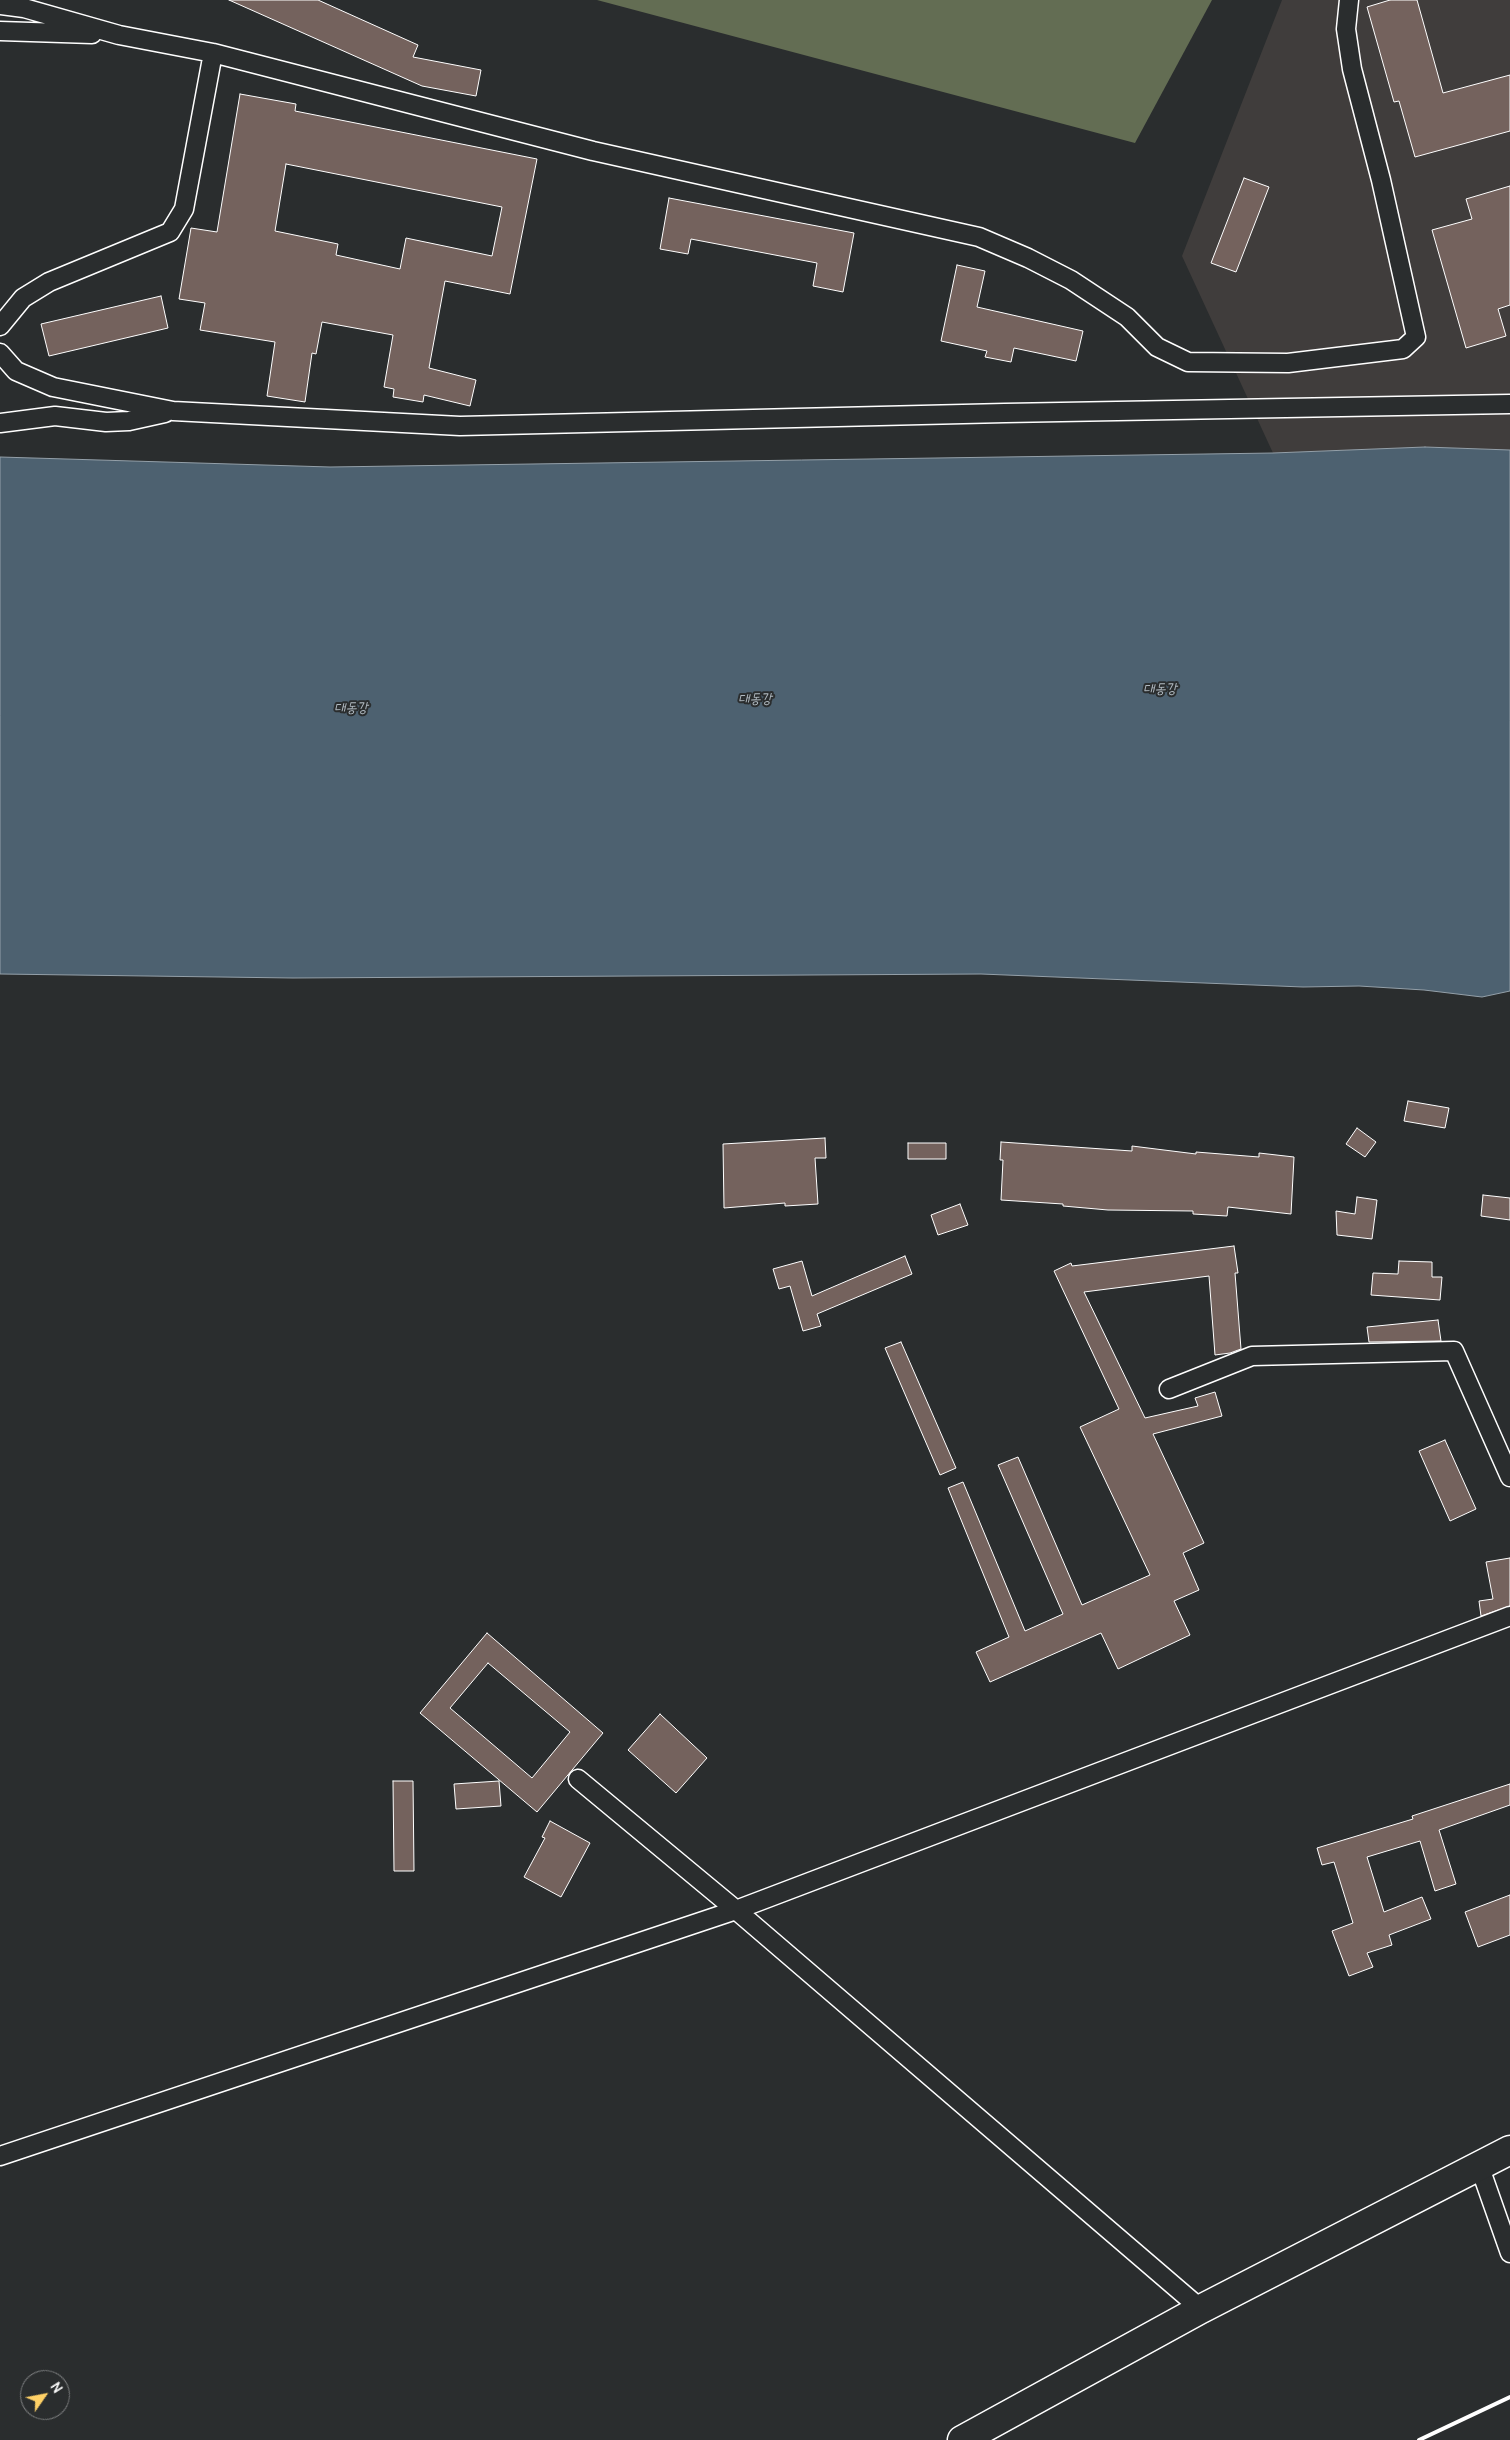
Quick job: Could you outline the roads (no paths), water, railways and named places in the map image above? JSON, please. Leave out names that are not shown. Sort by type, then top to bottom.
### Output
[{"type":"main road","points":[[962,2440],[1201,2309],[1510,2150]]},
{"type":"street","points":[[0,5],[24,8],[119,35],[213,53],[593,151],[979,237],[1028,258],[1071,280],[1127,317],[1157,347],[1188,362],[1288,363],[1403,349],[1416,337],[1381,180],[1352,69],[1346,29],[1349,0]]},
{"type":"street","points":[[0,30],[119,35]]},
{"type":"street","points":[[0,326],[22,298],[49,282],[170,232],[184,209],[213,53]]},
{"type":"street","points":[[0,353],[16,371],[53,387],[173,411],[460,426],[1005,413],[1510,404]]},
{"type":"street","points":[[0,423],[55,416],[106,422],[129,421],[173,411]]},
{"type":"street","points":[[1168,1389],[1252,1356],[1454,1351],[1510,1477]]},
{"type":"street","points":[[0,2156],[736,1910],[1510,1616]]},
{"type":"street","points":[[578,1779],[736,1910],[1201,2309]]},
{"type":"street","points":[[1478,2165],[1510,2253]]},
{"type":"water","name":"대동강","points":[[1425,447],[1510,450],[1510,991],[1482,997],[1424,990],[1359,986],[1303,987],[981,974],[293,978],[0,974],[0,457],[330,467],[1273,453]]},
{"type":"railway","points":[[1419,2440],[1510,2397]]}]
